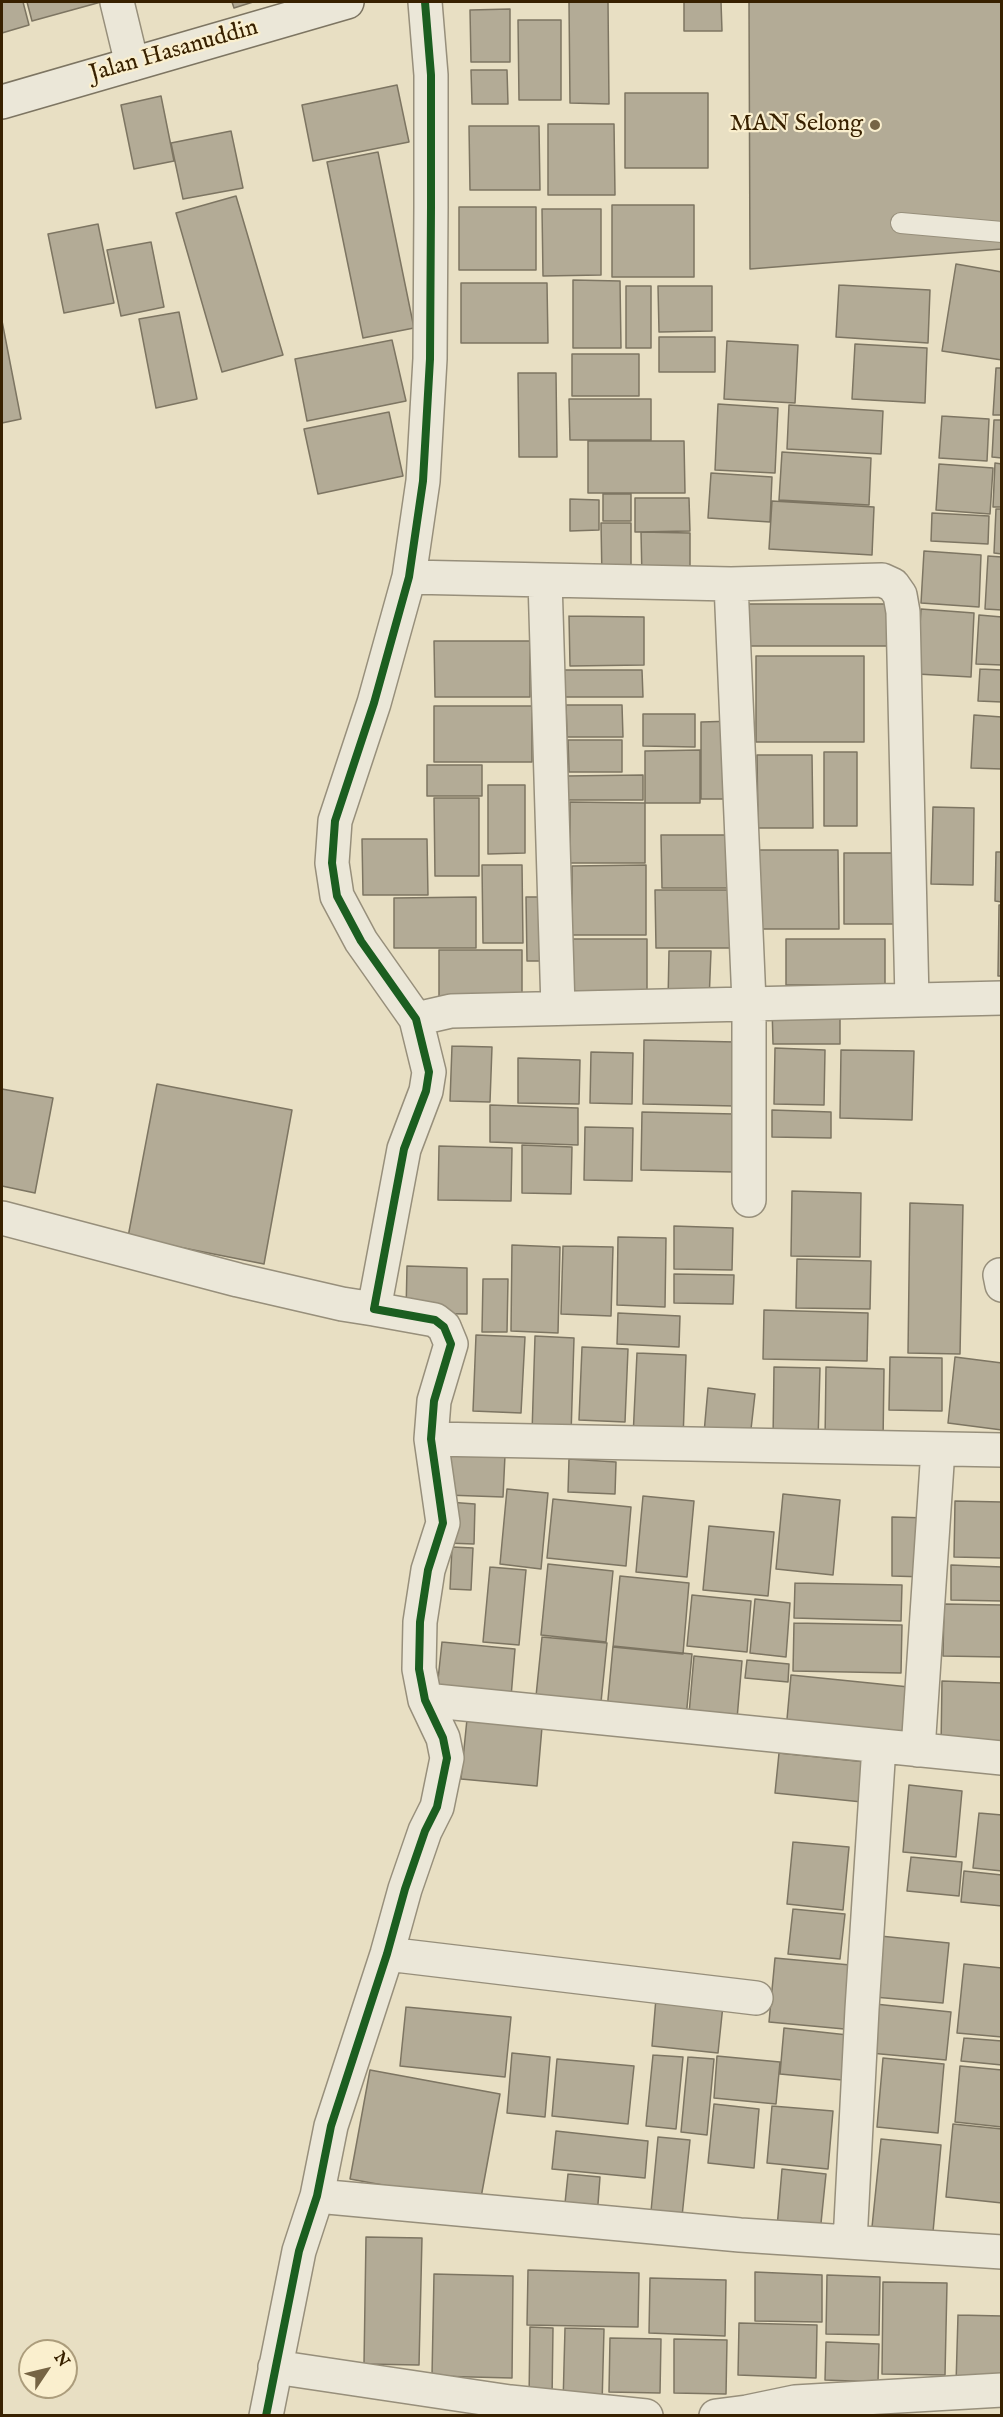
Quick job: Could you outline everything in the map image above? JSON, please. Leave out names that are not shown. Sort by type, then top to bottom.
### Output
[{"type":"street","points":[[117,2],[132,64]]},
{"type":"street","name":"Jalan Hasanuddin","points":[[2,102],[348,2]]},
{"type":"street","points":[[374,1309],[404,1149],[426,1091],[429,1072],[416,1019],[361,941],[337,896],[332,863],[335,821],[374,703],[409,577],[423,481],[430,359],[431,75],[425,2]]},
{"type":"street","points":[[409,577],[731,584],[882,580],[893,585],[900,595],[903,612],[912,1000]]},
{"type":"street","points":[[545,580],[558,1008]]},
{"type":"street","points":[[731,584],[749,1002],[749,1200]]},
{"type":"street","points":[[416,1019],[451,1011],[749,1002],[1002,998]]},
{"type":"street","points":[[2,1218],[238,1280],[342,1304],[435,1320],[444,1327],[451,1344],[434,1401],[431,1439],[443,1523],[428,1570],[420,1622],[419,1669],[425,1700],[443,1738],[447,1758],[437,1807],[425,1831],[405,1889],[387,1954],[331,2126],[316,2196],[299,2251],[266,2415]]},
{"type":"street","points":[[431,1439],[1002,1450]]},
{"type":"street","points":[[918,1750],[938,1449]]},
{"type":"street","points":[[425,1700],[1002,1758]]},
{"type":"street","points":[[850,2242],[879,1746]]},
{"type":"street","points":[[387,1954],[756,1998]]},
{"type":"street","points":[[316,2196],[740,2235],[1002,2252]]},
{"type":"street","points":[[275,2367],[509,2409],[646,2415]]},
{"type":"street","points":[[737,2414],[795,2402],[1002,2390]]},
{"type":"lane","points":[[901,223],[1002,232]]},
{"type":"building","points":[[2,2],[23,2],[29,25],[2,33]]},
{"type":"building","points":[[27,2],[101,2],[32,21]]},
{"type":"building","points":[[232,2],[253,2],[234,8]]},
{"type":"building","points":[[569,2],[608,2],[609,104],[570,103]]},
{"type":"building","points":[[684,2],[721,2],[722,31],[684,31]]},
{"type":"building","name":"MAN Selong","points":[[749,2],[1002,2],[1002,249],[750,269]]},
{"type":"building","points":[[510,9],[510,62],[471,62],[470,10]]},
{"type":"building","points":[[518,20],[561,20],[561,100],[519,100]]},
{"type":"building","points":[[471,70],[507,70],[508,104],[472,104]]},
{"type":"building","points":[[397,85],[409,142],[313,161],[302,105]]},
{"type":"building","points":[[625,93],[708,93],[708,168],[625,168]]},
{"type":"building","points":[[161,96],[174,161],[134,169],[121,105]]},
{"type":"building","points":[[548,124],[614,124],[615,195],[548,195]]},
{"type":"building","points":[[469,126],[539,126],[540,190],[470,190]]},
{"type":"building","points":[[231,131],[243,188],[183,199],[171,143]]},
{"type":"building","points":[[378,152],[414,328],[363,338],[327,162]]},
{"type":"building","points":[[236,196],[283,355],[222,372],[176,213]]},
{"type":"building","points":[[612,205],[694,205],[694,277],[612,277]]},
{"type":"building","points":[[459,207],[536,207],[536,270],[459,270]]},
{"type":"building","points":[[542,209],[601,209],[601,275],[543,276]]},
{"type":"building","points":[[98,224],[114,303],[64,313],[48,234]]},
{"type":"building","points":[[151,242],[164,307],[121,316],[107,250]]},
{"type":"building","points":[[956,264],[1002,272],[1002,360],[942,351]]},
{"type":"building","points":[[573,280],[620,281],[621,348],[573,348]]},
{"type":"building","points":[[461,283],[547,283],[548,343],[461,343]]},
{"type":"building","points":[[839,285],[930,290],[928,343],[836,337]]},
{"type":"building","points":[[626,286],[651,286],[651,348],[626,348]]},
{"type":"building","points":[[658,286],[712,286],[712,331],[659,332]]},
{"type":"building","points":[[179,312],[197,399],[156,408],[139,319]]},
{"type":"building","points":[[2,321],[21,419],[2,423]]},
{"type":"building","points":[[659,337],[715,337],[715,372],[659,372]]},
{"type":"building","points":[[392,340],[406,401],[307,421],[295,359]]},
{"type":"building","points":[[727,341],[798,345],[795,403],[724,399]]},
{"type":"building","points":[[855,344],[927,348],[925,403],[852,399]]},
{"type":"building","points":[[572,354],[639,354],[639,396],[572,396]]},
{"type":"building","points":[[996,368],[1002,368],[1002,415],[993,415]]},
{"type":"building","points":[[518,373],[556,373],[557,457],[519,457]]},
{"type":"building","points":[[569,399],[651,399],[651,440],[570,440]]},
{"type":"building","points":[[718,404],[778,408],[775,473],[715,470]]},
{"type":"building","points":[[789,405],[883,411],[881,454],[787,449]]},
{"type":"building","points":[[389,412],[403,476],[318,494],[304,429]]},
{"type":"building","points":[[942,416],[989,419],[987,461],[939,458]]},
{"type":"building","points":[[994,420],[1002,420],[1002,458],[992,457]]},
{"type":"building","points":[[588,441],[684,441],[685,493],[588,493]]},
{"type":"building","points":[[782,452],[871,458],[869,505],[779,500]]},
{"type":"building","points":[[995,463],[1002,464],[1002,507],[993,507]]},
{"type":"building","points":[[939,464],[993,468],[990,514],[936,510]]},
{"type":"building","points":[[711,473],[772,477],[770,522],[708,518]]},
{"type":"building","points":[[603,494],[631,494],[631,521],[603,521]]},
{"type":"building","points":[[635,498],[689,498],[690,531],[635,532]]},
{"type":"building","points":[[570,499],[599,500],[599,530],[570,531]]},
{"type":"building","points":[[772,501],[874,507],[872,555],[769,549]]},
{"type":"building","points":[[996,509],[1002,509],[1002,554],[994,553]]},
{"type":"building","points":[[932,513],[989,516],[988,544],[931,541]]},
{"type":"building","points":[[601,523],[631,523],[631,579],[602,579]]},
{"type":"building","points":[[641,532],[690,533],[690,579],[642,579]]},
{"type":"building","points":[[924,551],[981,555],[979,607],[921,603]]},
{"type":"building","points":[[988,556],[1002,557],[1002,610],[985,609]]},
{"type":"building","points":[[738,604],[894,604],[894,646],[738,646]]},
{"type":"building","points":[[921,609],[974,613],[971,677],[917,674]]},
{"type":"building","points":[[979,615],[1002,617],[1002,665],[976,664]]},
{"type":"building","points":[[569,616],[644,617],[644,665],[570,666]]},
{"type":"building","points":[[434,641],[530,641],[530,697],[435,697]]},
{"type":"building","points":[[756,656],[864,656],[864,742],[756,742]]},
{"type":"building","points":[[980,669],[1002,670],[1002,702],[978,701]]},
{"type":"building","points":[[561,670],[642,670],[643,697],[561,697]]},
{"type":"building","points":[[566,705],[622,705],[623,737],[567,737]]},
{"type":"building","points":[[434,706],[532,706],[532,762],[434,762]]},
{"type":"building","points":[[643,714],[695,714],[695,747],[643,746]]},
{"type":"building","points":[[974,715],[1002,717],[1002,769],[971,768]]},
{"type":"building","points":[[736,721],[736,799],[701,799],[701,722]]},
{"type":"building","points":[[568,740],[622,740],[622,772],[569,772]]},
{"type":"building","points":[[700,750],[700,803],[645,803],[645,751]]},
{"type":"building","points":[[824,752],[857,752],[857,826],[824,826]]},
{"type":"building","points":[[757,755],[812,755],[813,828],[758,828]]},
{"type":"building","points":[[427,765],[482,765],[482,796],[427,796]]},
{"type":"building","points":[[643,775],[643,800],[566,800],[566,776]]},
{"type":"building","points":[[488,785],[525,785],[525,853],[488,854]]},
{"type":"building","points":[[434,798],[479,798],[479,876],[435,876]]},
{"type":"building","points":[[570,802],[645,803],[645,863],[570,863]]},
{"type":"building","points":[[933,807],[974,808],[973,885],[931,884]]},
{"type":"building","points":[[661,835],[737,835],[737,888],[662,888]]},
{"type":"building","points":[[362,839],[427,839],[428,895],[363,895]]},
{"type":"building","points":[[758,850],[838,850],[839,929],[759,929]]},
{"type":"building","points":[[996,852],[1002,852],[1002,902],[995,901]]},
{"type":"building","points":[[844,853],[899,853],[899,924],[844,924]]},
{"type":"building","points":[[482,865],[522,865],[523,943],[483,943]]},
{"type":"building","points":[[646,865],[646,935],[572,935],[572,866]]},
{"type":"building","points":[[655,890],[740,890],[740,948],[656,948]]},
{"type":"building","points":[[476,897],[476,948],[394,948],[394,898]]},
{"type":"building","points":[[526,897],[554,897],[554,961],[527,961]]},
{"type":"building","points":[[999,905],[1002,905],[1002,976],[998,976]]},
{"type":"building","points":[[571,939],[647,939],[647,1004],[572,1004]]},
{"type":"building","points":[[786,939],[885,939],[885,985],[786,985]]},
{"type":"building","points":[[439,950],[522,950],[522,1006],[439,1007]]},
{"type":"building","points":[[669,951],[711,951],[709,1002],[668,1001]]},
{"type":"building","points":[[772,1007],[840,1008],[840,1044],[773,1044]]},
{"type":"building","points":[[644,1040],[736,1042],[735,1106],[643,1104]]},
{"type":"building","points":[[452,1046],[492,1047],[490,1102],[450,1101]]},
{"type":"building","points":[[775,1048],[825,1050],[824,1105],[774,1104]]},
{"type":"building","points":[[841,1050],[914,1051],[912,1120],[840,1118]]},
{"type":"building","points":[[591,1052],[633,1053],[632,1104],[590,1103]]},
{"type":"building","points":[[518,1058],[580,1060],[579,1104],[518,1103]]},
{"type":"building","points":[[157,1084],[292,1110],[264,1264],[128,1237]]},
{"type":"building","points":[[2,1089],[53,1098],[35,1193],[2,1186]]},
{"type":"building","points":[[490,1105],[578,1108],[578,1145],[490,1142]]},
{"type":"building","points":[[772,1110],[831,1112],[831,1138],[772,1137]]},
{"type":"building","points":[[642,1112],[735,1114],[734,1172],[641,1170]]},
{"type":"building","points":[[585,1127],[633,1128],[632,1181],[584,1180]]},
{"type":"building","points":[[522,1145],[572,1147],[571,1194],[522,1193]]},
{"type":"building","points":[[439,1146],[512,1148],[511,1201],[438,1200]]},
{"type":"building","points":[[792,1191],[861,1193],[860,1257],[791,1256]]},
{"type":"building","points":[[910,1203],[963,1205],[960,1354],[908,1353]]},
{"type":"building","points":[[674,1226],[733,1228],[732,1270],[674,1269]]},
{"type":"building","points":[[618,1237],[666,1238],[665,1307],[617,1305]]},
{"type":"building","points":[[512,1245],[560,1247],[558,1333],[511,1331]]},
{"type":"building","points":[[563,1246],[613,1247],[611,1316],[561,1314]]},
{"type":"building","points":[[797,1259],[871,1261],[870,1309],[796,1308]]},
{"type":"building","points":[[407,1266],[467,1268],[467,1314],[406,1313]]},
{"type":"building","points":[[674,1274],[734,1275],[733,1304],[674,1303]]},
{"type":"building","points":[[483,1279],[508,1279],[507,1332],[482,1332]]},
{"type":"building","points":[[764,1310],[868,1313],[867,1361],[763,1359]]},
{"type":"building","points":[[618,1313],[680,1316],[679,1347],[617,1344]]},
{"type":"building","points":[[476,1335],[525,1337],[521,1413],[473,1411]]},
{"type":"building","points":[[535,1336],[574,1338],[571,1435],[532,1433]]},
{"type":"building","points":[[582,1347],[628,1349],[625,1422],[579,1420]]},
{"type":"building","points":[[637,1353],[686,1355],[683,1439],[633,1437]]},
{"type":"building","points":[[890,1357],[942,1358],[942,1411],[889,1410]]},
{"type":"building","points":[[955,1357],[1002,1363],[1002,1430],[948,1423]]},
{"type":"building","points":[[774,1367],[820,1368],[818,1441],[773,1440]]},
{"type":"building","points":[[826,1367],[884,1369],[883,1443],[825,1442]]},
{"type":"building","points":[[708,1388],[755,1394],[750,1438],[704,1433]]},
{"type":"building","points":[[448,1452],[505,1455],[503,1497],[446,1495]]},
{"type":"building","points":[[569,1459],[616,1462],[615,1494],[568,1492]]},
{"type":"building","points":[[507,1489],[548,1493],[541,1569],[500,1564]]},
{"type":"building","points":[[783,1494],[840,1500],[833,1575],[776,1569]]},
{"type":"building","points":[[643,1496],[694,1501],[687,1577],[636,1572]]},
{"type":"building","points":[[553,1499],[631,1507],[626,1566],[547,1558]]},
{"type":"building","points":[[955,1501],[1002,1502],[1002,1558],[954,1557]]},
{"type":"building","points":[[448,1502],[475,1504],[474,1544],[446,1543]]},
{"type":"building","points":[[892,1517],[928,1518],[926,1577],[892,1576]]},
{"type":"building","points":[[709,1526],[774,1532],[768,1596],[703,1590]]},
{"type":"building","points":[[452,1547],[473,1548],[471,1590],[450,1589]]},
{"type":"building","points":[[548,1564],[613,1571],[606,1642],[541,1635]]},
{"type":"building","points":[[951,1565],[1002,1567],[1002,1601],[951,1600]]},
{"type":"building","points":[[490,1567],[526,1570],[519,1645],[483,1642]]},
{"type":"building","points":[[620,1576],[689,1583],[683,1654],[613,1647]]},
{"type":"building","points":[[795,1583],[902,1585],[901,1621],[794,1618]]},
{"type":"building","points":[[692,1595],[751,1601],[747,1652],[687,1646]]},
{"type":"building","points":[[755,1599],[790,1603],[786,1657],[750,1653]]},
{"type":"building","points":[[944,1604],[1002,1605],[1002,1657],[943,1656]]},
{"type":"building","points":[[794,1623],[902,1625],[901,1673],[793,1671]]},
{"type":"building","points":[[542,1637],[607,1643],[600,1712],[535,1706]]},
{"type":"building","points":[[442,1642],[515,1649],[511,1697],[437,1689]]},
{"type":"building","points":[[613,1646],[692,1654],[686,1718],[607,1710]]},
{"type":"building","points":[[694,1656],[742,1661],[737,1719],[689,1714]]},
{"type":"building","points":[[747,1660],[789,1664],[788,1682],[745,1678]]},
{"type":"building","points":[[791,1675],[919,1688],[914,1743],[786,1730]]},
{"type":"building","points":[[942,1681],[1002,1683],[1002,1748],[941,1747]]},
{"type":"building","points":[[467,1719],[542,1727],[537,1786],[461,1779]]},
{"type":"building","points":[[779,1753],[866,1762],[862,1802],[775,1793]]},
{"type":"building","points":[[909,1785],[962,1791],[956,1857],[903,1852]]},
{"type":"building","points":[[979,1813],[1002,1815],[1002,1871],[973,1868]]},
{"type":"building","points":[[793,1842],[849,1847],[843,1910],[787,1904]]},
{"type":"building","points":[[911,1857],[962,1862],[959,1896],[907,1891]]},
{"type":"building","points":[[964,1871],[1002,1875],[1002,1906],[961,1902]]},
{"type":"building","points":[[793,1909],[845,1914],[840,1959],[788,1954]]},
{"type":"building","points":[[880,1936],[949,1943],[943,2003],[874,1997]]},
{"type":"building","points":[[775,1958],[861,1966],[855,2030],[769,2022]]},
{"type":"building","points":[[964,1964],[1002,1968],[1002,2037],[957,2033]]},
{"type":"building","points":[[656,1998],[723,2005],[718,2053],[652,2046]]},
{"type":"building","points":[[875,2004],[951,2012],[946,2060],[870,2053]]},
{"type":"building","points":[[406,2007],[511,2017],[505,2077],[400,2066]]},
{"type":"building","points":[[784,2028],[857,2036],[853,2081],[780,2074]]},
{"type":"building","points":[[964,2038],[1002,2041],[1002,2065],[961,2061]]},
{"type":"building","points":[[512,2053],[550,2057],[545,2117],[507,2113]]},
{"type":"building","points":[[653,2055],[683,2057],[676,2129],[646,2126]]},
{"type":"building","points":[[717,2056],[780,2062],[776,2104],[714,2098]]},
{"type":"building","points":[[688,2057],[714,2059],[707,2135],[681,2132]]},
{"type":"building","points":[[883,2058],[944,2064],[938,2133],[877,2127]]},
{"type":"building","points":[[557,2059],[634,2066],[628,2124],[552,2116]]},
{"type":"building","points":[[960,2066],[1002,2070],[1002,2127],[955,2122]]},
{"type":"building","points":[[370,2070],[500,2094],[480,2203],[350,2179]]},
{"type":"building","points":[[714,2104],[759,2109],[754,2168],[708,2163]]},
{"type":"building","points":[[772,2106],[833,2111],[828,2169],[767,2163]]},
{"type":"building","points":[[953,2124],[1002,2129],[1002,2203],[946,2197]]},
{"type":"building","points":[[556,2131],[648,2141],[645,2178],[552,2169]]},
{"type":"building","points":[[658,2137],[690,2140],[681,2226],[650,2222]]},
{"type":"building","points":[[881,2139],[941,2145],[933,2232],[872,2227]]},
{"type":"building","points":[[782,2169],[826,2174],[820,2233],[777,2228]]},
{"type":"building","points":[[568,2174],[600,2177],[597,2217],[564,2213]]},
{"type":"building","points":[[366,2237],[422,2238],[419,2365],[364,2364]]},
{"type":"building","points":[[528,2270],[639,2273],[638,2327],[527,2325]]},
{"type":"building","points":[[755,2272],[822,2275],[822,2322],[755,2321]]},
{"type":"building","points":[[434,2274],[513,2276],[512,2378],[432,2376]]},
{"type":"building","points":[[827,2275],[880,2277],[879,2335],[826,2334]]},
{"type":"building","points":[[650,2278],[726,2280],[725,2336],[649,2333]]},
{"type":"building","points":[[883,2282],[947,2283],[945,2375],[882,2374]]},
{"type":"building","points":[[958,2315],[1002,2316],[1002,2385],[956,2384]]},
{"type":"building","points":[[739,2323],[817,2325],[816,2378],[738,2375]]},
{"type":"building","points":[[530,2327],[553,2328],[552,2400],[529,2400]]},
{"type":"building","points":[[565,2328],[604,2329],[602,2405],[563,2404]]},
{"type":"building","points":[[610,2338],[661,2339],[660,2393],[609,2392]]},
{"type":"building","points":[[674,2339],[727,2340],[726,2394],[674,2393]]},
{"type":"building","points":[[826,2342],[879,2344],[878,2382],[825,2380]]},
{"type":"cycle path","points":[[266,2416],[299,2251],[317,2196],[331,2126],[387,1954],[405,1889],[425,1831],[437,1807],[447,1758],[443,1738],[425,1700],[419,1669],[420,1622],[428,1570],[443,1523],[431,1439],[434,1401],[451,1344],[444,1327],[435,1320],[374,1309],[404,1149],[426,1091],[429,1072],[416,1019],[361,941],[337,896],[332,863],[335,821],[374,703],[409,577],[423,481],[430,359],[431,207],[431,75],[425,2]]},
{"type":"place","name":"MAN Selong","points":[[875,125]]}]
